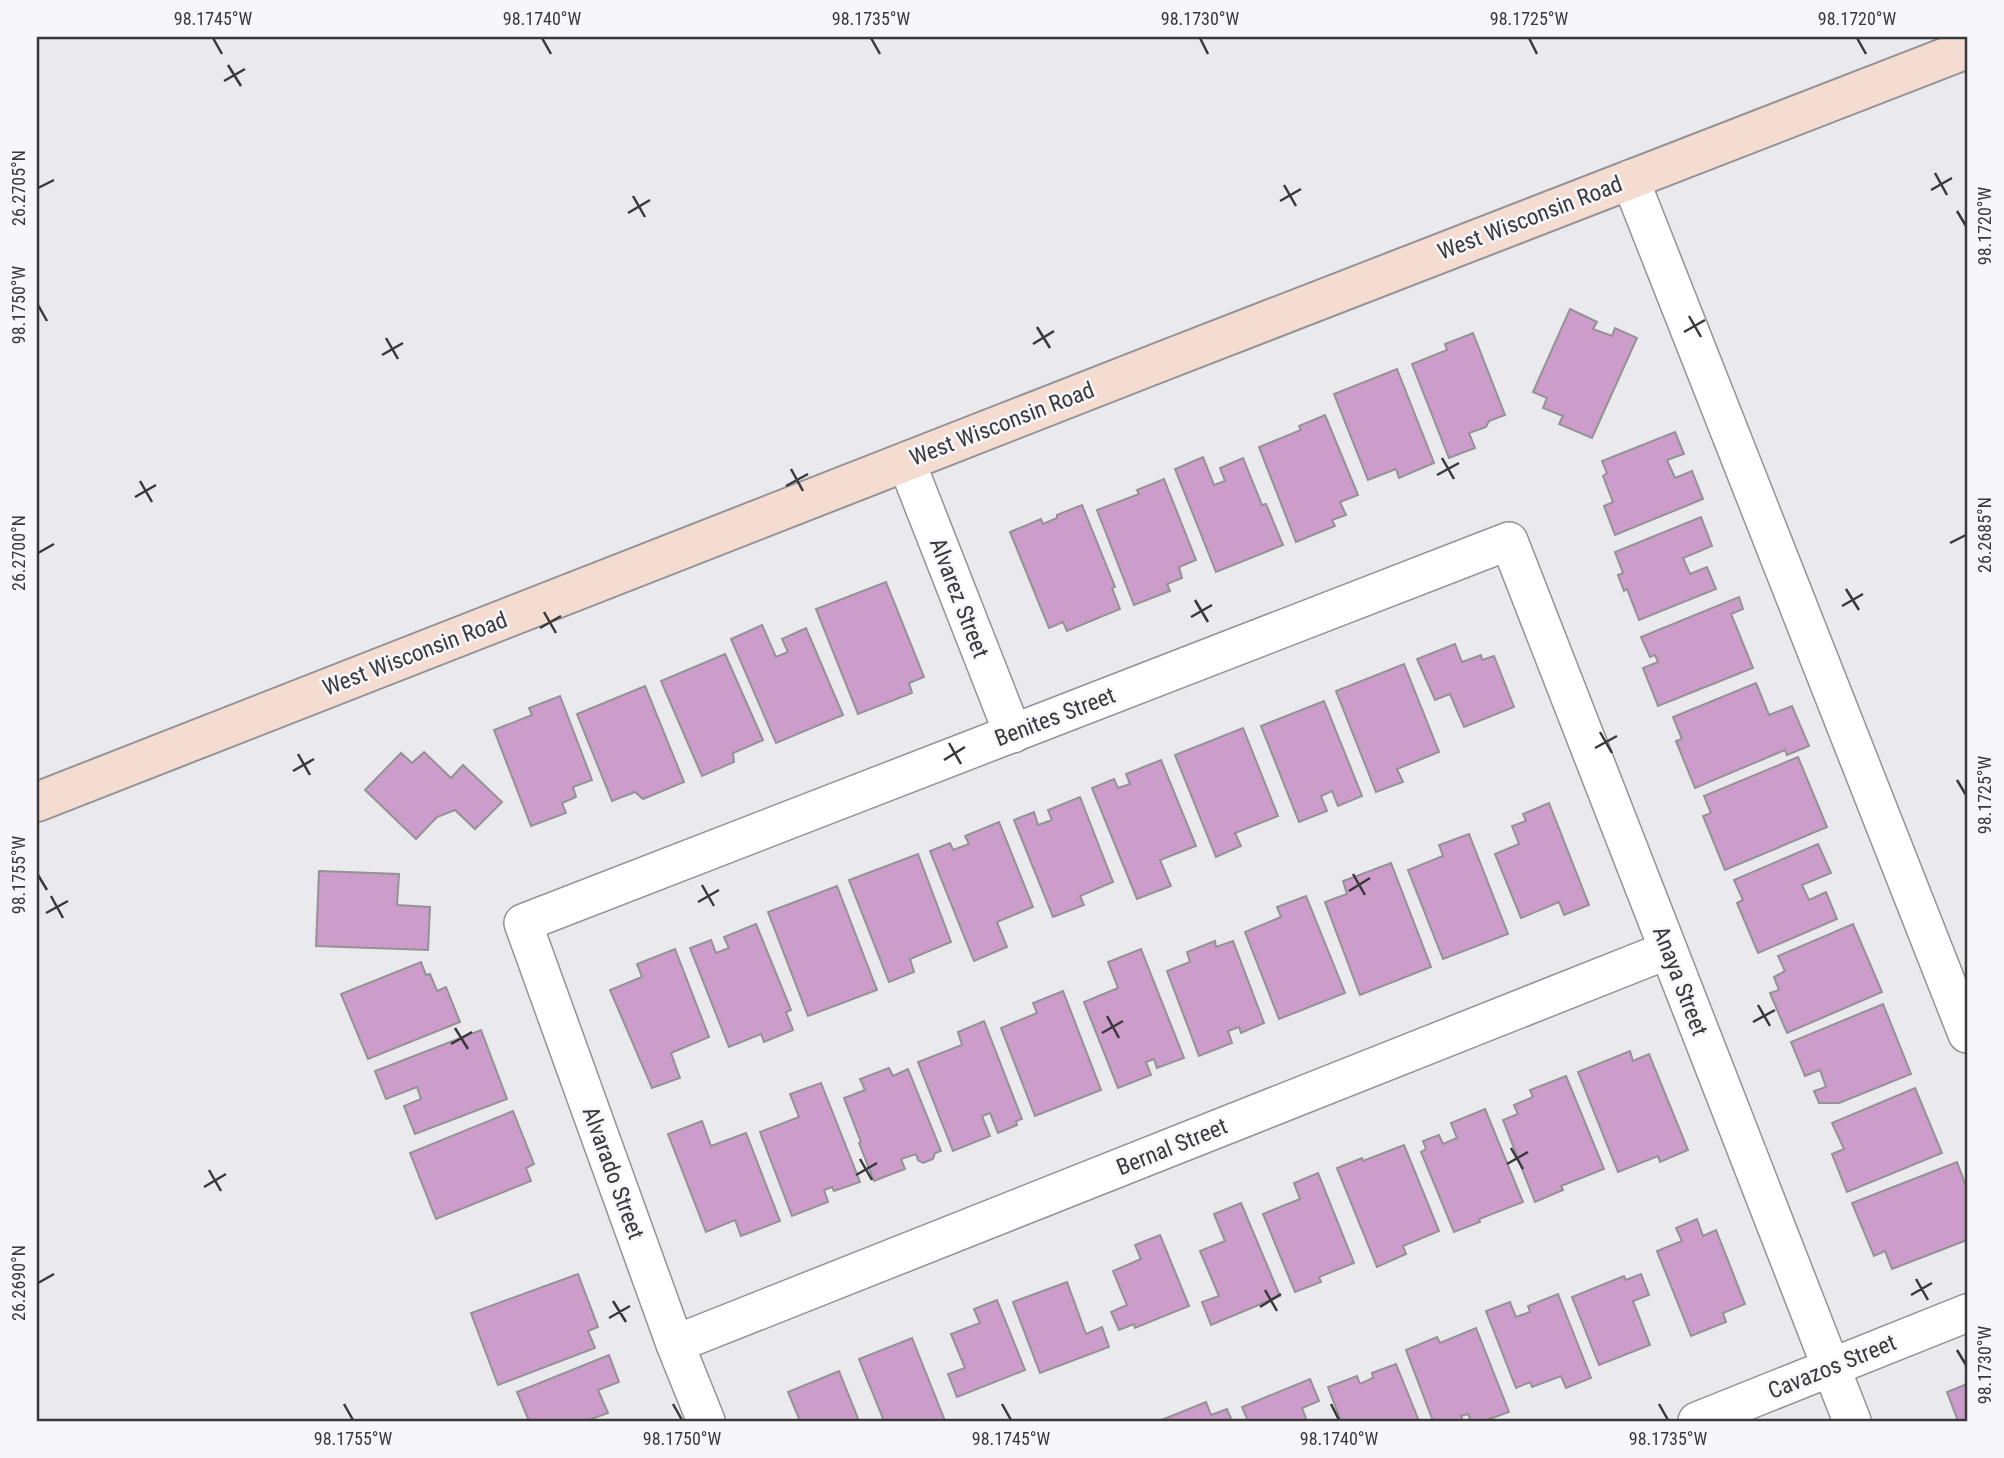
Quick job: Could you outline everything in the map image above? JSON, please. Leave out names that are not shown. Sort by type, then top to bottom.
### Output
[{"type":"street","name":"West Wisconsin Road","points":[[37,802],[1967,49]]},
{"type":"street","points":[[1630,179],[1967,1034]]},
{"type":"street","name":"Alvarez Street","points":[[906,461],[1013,734]]},
{"type":"street","name":"Benites Street","points":[[523,923],[1509,541]]},
{"type":"street","name":"Anaya Street","points":[[1509,541],[1852,1421]]},
{"type":"street","name":"Alvarado Street","points":[[523,923],[706,1421]]},
{"type":"street","name":"Bernal Street","points":[[676,1344],[1668,950]]},
{"type":"street","name":"Cavazos Street","points":[[1697,1421],[1967,1313]]},
{"type":"building","points":[[1570,309],[1597,322],[1593,329],[1612,336],[1615,328],[1637,338],[1592,438],[1559,424],[1563,416],[1543,408],[1547,398],[1533,392]]},
{"type":"building","points":[[1473,333],[1505,415],[1489,421],[1486,427],[1469,433],[1475,448],[1449,458],[1412,364],[1447,350],[1445,344]]},
{"type":"building","points":[[1397,369],[1434,463],[1399,478],[1396,469],[1368,480],[1334,394]]},
{"type":"building","points":[[1325,415],[1358,495],[1340,502],[1346,515],[1332,520],[1335,526],[1296,542],[1259,447],[1301,430],[1299,426]]},
{"type":"building","points":[[1675,432],[1684,454],[1667,460],[1675,478],[1692,471],[1703,499],[1615,535],[1604,506],[1613,502],[1603,476],[1607,473],[1602,461]]},
{"type":"building","points":[[1203,457],[1214,485],[1225,481],[1220,468],[1243,458],[1262,505],[1266,504],[1283,545],[1216,572],[1175,469]]},
{"type":"building","points":[[1164,479],[1196,560],[1179,567],[1182,578],[1167,584],[1170,591],[1134,605],[1097,510],[1139,494],[1137,490]]},
{"type":"building","points":[[1082,505],[1115,587],[1112,588],[1120,609],[1067,631],[1063,622],[1049,628],[1010,532],[1041,519],[1043,524]]},
{"type":"building","points":[[1701,517],[1712,546],[1683,558],[1690,574],[1707,567],[1716,589],[1639,620],[1627,589],[1624,591],[1618,575],[1623,573],[1615,552]]},
{"type":"building","points":[[886,582],[924,677],[909,683],[912,693],[858,714],[816,609]]},
{"type":"building","points":[[1739,597],[1743,609],[1731,614],[1753,668],[1658,706],[1643,668],[1658,662],[1655,655],[1650,657],[1641,637]]},
{"type":"building","points":[[762,625],[776,657],[788,652],[782,639],[806,628],[843,715],[776,743],[731,639]]},
{"type":"building","points":[[1455,644],[1462,662],[1481,655],[1482,660],[1494,656],[1514,707],[1464,727],[1450,694],[1435,700],[1417,659]]},
{"type":"building","points":[[725,654],[763,740],[733,753],[734,762],[702,776],[661,681]]},
{"type":"building","points":[[1404,664],[1439,752],[1397,769],[1403,782],[1376,792],[1336,691]]},
{"type":"building","points":[[1756,683],[1769,715],[1792,706],[1809,746],[1787,755],[1785,750],[1695,788],[1676,741],[1682,739],[1673,717]]},
{"type":"building","points":[[645,686],[684,782],[643,799],[635,792],[612,801],[577,714]]},
{"type":"building","points":[[560,696],[592,780],[573,787],[576,797],[562,803],[566,813],[531,826],[494,730],[532,715],[529,708]]},
{"type":"building","points":[[1324,701],[1362,796],[1338,806],[1332,791],[1321,796],[1327,811],[1299,822],[1261,726]]},
{"type":"building","points":[[1243,728],[1278,816],[1235,833],[1241,846],[1216,857],[1175,755]]},
{"type":"building","points":[[424,752],[451,778],[463,765],[502,802],[475,829],[455,810],[437,817],[416,839],[365,790],[401,753],[412,763]]},
{"type":"building","points":[[1798,757],[1827,827],[1725,870],[1703,816],[1711,813],[1704,796]]},
{"type":"building","points":[[1161,760],[1196,846],[1160,860],[1171,886],[1137,899],[1092,788],[1114,779],[1118,788],[1130,784],[1126,774]]},
{"type":"building","points":[[1080,797],[1113,882],[1080,896],[1084,905],[1053,917],[1014,820],[1034,812],[1038,825],[1052,820],[1048,810]]},
{"type":"building","points":[[1549,803],[1589,905],[1564,915],[1559,902],[1521,918],[1495,854],[1519,844],[1512,826],[1526,821],[1523,814]]},
{"type":"building","points":[[999,822],[1033,907],[997,922],[1007,947],[974,961],[930,851],[950,843],[953,850],[969,844],[965,836]]},
{"type":"building","points":[[1469,834],[1508,934],[1443,959],[1408,870],[1443,856],[1439,845]]},
{"type":"building","points":[[1818,844],[1831,873],[1802,885],[1809,900],[1826,892],[1837,919],[1758,953],[1737,903],[1743,900],[1734,880]]},
{"type":"building","points":[[918,854],[951,942],[910,959],[914,972],[889,982],[849,880]]},
{"type":"building","points":[[1391,863],[1431,967],[1360,995],[1325,902],[1347,894],[1343,881]]},
{"type":"building","points":[[319,871],[399,874],[397,905],[430,907],[428,950],[316,946]]},
{"type":"building","points":[[837,886],[877,990],[808,1016],[768,912]]},
{"type":"building","points":[[1306,896],[1345,993],[1279,1019],[1245,932],[1281,917],[1277,907]]},
{"type":"building","points":[[756,924],[791,1010],[786,1012],[793,1030],[764,1042],[761,1034],[729,1047],[690,948],[711,940],[716,953],[729,948],[724,937]]},
{"type":"building","points":[[1853,924],[1882,992],[1787,1033],[1770,993],[1779,990],[1774,977],[1785,971],[1778,956]]},
{"type":"building","points":[[1215,941],[1216,947],[1233,941],[1264,1023],[1241,1033],[1239,1027],[1228,1031],[1232,1043],[1199,1056],[1167,971],[1190,962],[1187,952]]},
{"type":"building","points":[[675,949],[709,1037],[671,1053],[680,1078],[652,1088],[610,990],[642,977],[637,964]]},
{"type":"building","points":[[1141,949],[1184,1058],[1157,1068],[1154,1059],[1146,1062],[1151,1075],[1118,1088],[1084,1002],[1118,988],[1108,962]]},
{"type":"building","points":[[421,962],[437,991],[446,987],[460,1022],[368,1059],[341,994]]},
{"type":"building","points":[[1063,991],[1101,1090],[1035,1116],[1001,1028],[1037,1013],[1033,1003]]},
{"type":"building","points":[[1883,1004],[1911,1074],[1839,1103],[1819,1103],[1814,1091],[1826,1087],[1820,1070],[1805,1076],[1791,1042]]},
{"type":"building","points":[[984,1021],[1022,1119],[1016,1121],[1017,1125],[998,1133],[990,1113],[982,1116],[990,1136],[953,1151],[918,1062],[962,1045],[958,1032]]},
{"type":"building","points":[[481,1030],[507,1099],[415,1134],[404,1106],[421,1099],[417,1087],[386,1099],[375,1071]]},
{"type":"building","points":[[1630,1051],[1633,1061],[1649,1054],[1688,1150],[1660,1162],[1658,1156],[1618,1172],[1578,1072]]},
{"type":"building","points":[[889,1068],[893,1076],[908,1069],[941,1151],[935,1153],[933,1159],[923,1163],[918,1160],[916,1154],[901,1159],[905,1169],[874,1181],[844,1098],[865,1090],[860,1079]]},
{"type":"building","points":[[1566,1076],[1604,1169],[1561,1186],[1563,1190],[1535,1202],[1503,1120],[1518,1114],[1514,1105],[1533,1097],[1530,1090]]},
{"type":"building","points":[[821,1083],[860,1182],[834,1191],[832,1187],[824,1190],[828,1202],[792,1216],[760,1132],[799,1117],[790,1094]]},
{"type":"building","points":[[1915,1088],[1942,1153],[1847,1192],[1832,1154],[1844,1149],[1832,1123]]},
{"type":"building","points":[[1485,1109],[1523,1202],[1454,1232],[1421,1152],[1426,1149],[1423,1141],[1439,1135],[1443,1144],[1457,1138],[1451,1123]]},
{"type":"building","points":[[513,1111],[534,1164],[526,1168],[531,1181],[436,1219],[410,1153]]},
{"type":"building","points":[[702,1121],[711,1146],[746,1133],[780,1221],[741,1236],[735,1220],[706,1232],[668,1134]]},
{"type":"building","points":[[1404,1145],[1439,1231],[1403,1246],[1406,1254],[1377,1267],[1337,1168]]},
{"type":"building","points":[[1957,1162],[1967,1189],[1967,1240],[1892,1269],[1885,1251],[1874,1256],[1852,1203]]},
{"type":"building","points":[[1318,1173],[1354,1263],[1319,1277],[1321,1282],[1295,1292],[1263,1214],[1300,1199],[1294,1183]]},
{"type":"building","points":[[1241,1203],[1280,1296],[1211,1325],[1202,1302],[1219,1296],[1200,1251],[1225,1241],[1214,1214]]},
{"type":"building","points":[[1697,1219],[1703,1236],[1716,1230],[1745,1304],[1723,1313],[1726,1322],[1691,1336],[1657,1251],[1682,1241],[1676,1228]]},
{"type":"building","points":[[1160,1235],[1189,1306],[1135,1328],[1134,1324],[1119,1330],[1111,1312],[1127,1305],[1113,1271],[1141,1259],[1135,1245]]},
{"type":"building","points":[[578,1274],[598,1327],[588,1331],[595,1348],[498,1385],[471,1313]]},
{"type":"building","points":[[1641,1274],[1649,1295],[1633,1301],[1650,1345],[1599,1365],[1572,1297],[1624,1276],[1626,1280]]},
{"type":"building","points":[[1067,1282],[1086,1334],[1102,1327],[1109,1347],[1040,1373],[1013,1302]]},
{"type":"building","points":[[1558,1294],[1591,1378],[1566,1388],[1561,1376],[1532,1387],[1530,1382],[1516,1388],[1486,1311],[1510,1302],[1516,1317],[1530,1312],[1528,1306]]},
{"type":"building","points":[[997,1300],[1025,1370],[957,1397],[948,1374],[965,1368],[951,1334],[980,1323],[974,1309]]},
{"type":"building","points":[[1476,1328],[1509,1412],[1484,1421],[1471,1421],[1468,1414],[1461,1416],[1463,1421],[1433,1421],[1406,1350],[1437,1337],[1440,1343]]},
{"type":"building","points":[[912,1338],[945,1421],[884,1421],[859,1359]]},
{"type":"building","points":[[609,1355],[619,1382],[598,1390],[608,1413],[586,1421],[529,1421],[517,1392]]},
{"type":"building","points":[[1396,1364],[1419,1421],[1341,1421],[1328,1387],[1357,1376],[1360,1384],[1373,1378],[1372,1373]]},
{"type":"building","points":[[839,1371],[859,1421],[800,1421],[788,1392]]},
{"type":"building","points":[[1310,1379],[1319,1401],[1302,1408],[1307,1421],[1248,1421],[1242,1407]]},
{"type":"building","points":[[1967,1384],[1967,1421],[1958,1421],[1947,1392]]},
{"type":"building","points":[[1206,1402],[1211,1415],[1227,1409],[1232,1421],[1159,1421]]}]
